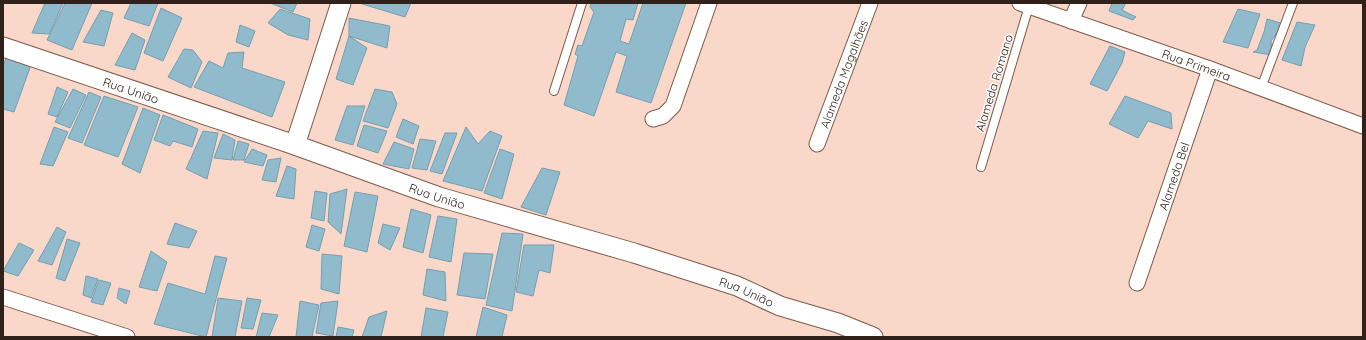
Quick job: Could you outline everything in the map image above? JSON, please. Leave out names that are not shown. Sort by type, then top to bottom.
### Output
[{"type":"street","points":[[295,145],[341,3]]},
{"type":"street","points":[[653,119],[663,116],[673,106],[710,3]]},
{"type":"street","name":"Alameda Magalhães","points":[[817,144],[870,3]]},
{"type":"street","points":[[1071,21],[1079,3]]},
{"type":"street","name":"Rua Primeira","points":[[1024,4],[1210,69],[1363,126]]},
{"type":"street","name":"Rua União","points":[[3,47],[295,145],[439,197],[634,253],[738,286],[780,306],[838,323],[873,337]]},
{"type":"street","name":"Alameda Bel","points":[[1137,283],[1210,69]]},
{"type":"street","points":[[3,297],[127,337]]},
{"type":"lane","points":[[554,91],[582,3]]},
{"type":"lane","points":[[1261,88],[1293,3]]},
{"type":"lane","name":"Alameda Romano","points":[[981,167],[1024,4]]},
{"type":"building","points":[[45,3],[63,3],[49,34],[32,33]]},
{"type":"building","points":[[65,3],[92,3],[72,50],[47,40]]},
{"type":"building","points":[[131,3],[158,3],[149,26],[124,18]]},
{"type":"building","points":[[270,3],[297,3],[293,12]]},
{"type":"building","points":[[359,3],[411,3],[405,17]]},
{"type":"building","points":[[591,3],[638,3],[633,20],[626,19],[620,41],[629,44],[643,3],[686,3],[651,103],[616,92],[627,56],[616,52],[594,116],[564,105],[578,56],[575,54],[578,45],[582,46],[594,12],[590,7]]},
{"type":"building","points":[[1112,3],[1126,3],[1122,10],[1136,17],[1133,20],[1109,11]]},
{"type":"building","points":[[161,8],[182,18],[163,61],[144,53]]},
{"type":"building","points":[[280,9],[310,19],[308,40],[288,35],[268,23]]},
{"type":"building","points":[[1238,9],[1260,14],[1248,48],[1223,42]]},
{"type":"building","points":[[101,10],[113,13],[104,46],[83,42]]},
{"type":"building","points":[[349,18],[390,26],[387,48],[349,36]]},
{"type":"building","points":[[1267,19],[1284,24],[1271,41],[1272,55],[1253,52],[1257,50]]},
{"type":"building","points":[[1297,22],[1315,25],[1305,47],[1301,66],[1282,60]]},
{"type":"building","points":[[240,25],[255,31],[249,47],[236,42]]},
{"type":"building","points":[[132,33],[145,40],[135,70],[115,65]]},
{"type":"building","points":[[349,36],[367,48],[353,85],[336,79]]},
{"type":"building","points":[[1110,46],[1125,52],[1122,63],[1107,91],[1090,84]]},
{"type":"building","points":[[184,49],[193,50],[202,62],[191,88],[168,77]]},
{"type":"building","points":[[244,52],[242,68],[285,82],[272,117],[194,87],[209,61],[223,68],[228,53]]},
{"type":"building","points":[[6,58],[31,65],[14,112],[3,109],[3,66]]},
{"type":"building","points":[[57,87],[68,92],[57,117],[48,114]]},
{"type":"building","points":[[73,89],[86,95],[70,128],[55,122]]},
{"type":"building","points":[[375,89],[392,92],[397,104],[388,128],[363,121]]},
{"type":"building","points":[[89,92],[101,97],[82,143],[68,138]]},
{"type":"building","points":[[104,96],[138,107],[118,157],[84,145]]},
{"type":"building","points":[[1125,96],[1171,113],[1172,129],[1148,121],[1138,138],[1109,124]]},
{"type":"building","points":[[347,106],[365,106],[353,145],[335,140]]},
{"type":"building","points":[[143,108],[160,115],[140,173],[122,164]]},
{"type":"building","points":[[163,115],[198,129],[192,147],[173,141],[170,146],[154,140]]},
{"type":"building","points":[[403,119],[419,126],[413,144],[396,137]]},
{"type":"building","points":[[364,125],[387,131],[378,153],[357,146]]},
{"type":"building","points":[[54,127],[68,132],[53,166],[40,164]]},
{"type":"building","points":[[466,127],[478,144],[490,131],[502,136],[482,191],[443,181]]},
{"type":"building","points":[[203,131],[218,133],[207,179],[186,169]]},
{"type":"building","points":[[445,133],[457,133],[442,174],[430,171]]},
{"type":"building","points":[[223,134],[235,140],[232,160],[214,158]]},
{"type":"building","points":[[420,139],[436,141],[427,170],[412,168]]},
{"type":"building","points":[[238,141],[249,144],[244,160],[233,160]]},
{"type":"building","points":[[394,142],[414,149],[409,169],[383,164]]},
{"type":"building","points":[[252,149],[267,155],[263,166],[244,162]]},
{"type":"building","points":[[500,149],[514,154],[502,199],[484,193]]},
{"type":"building","points":[[281,158],[276,182],[262,180],[268,160]]},
{"type":"building","points":[[287,166],[296,169],[294,199],[276,196]]},
{"type":"building","points":[[542,168],[560,172],[546,215],[521,207]]},
{"type":"building","points":[[347,189],[341,234],[328,222],[330,194]]},
{"type":"building","points":[[315,191],[327,193],[324,221],[311,218]]},
{"type":"building","points":[[355,192],[378,196],[367,252],[344,246]]},
{"type":"building","points":[[411,209],[431,215],[423,253],[403,247]]},
{"type":"building","points":[[438,216],[457,219],[451,262],[429,257]]},
{"type":"building","points":[[175,223],[197,231],[189,248],[167,244]]},
{"type":"building","points":[[383,224],[400,228],[390,250],[378,243]]},
{"type":"building","points":[[312,225],[325,229],[319,251],[306,247]]},
{"type":"building","points":[[57,227],[66,232],[52,265],[38,261]]},
{"type":"building","points":[[502,233],[523,234],[512,311],[486,305]]},
{"type":"building","points":[[67,239],[80,243],[65,281],[56,278]]},
{"type":"building","points":[[19,243],[34,250],[18,276],[3,271]]},
{"type":"building","points":[[524,245],[554,245],[550,273],[539,270],[533,296],[516,292]]},
{"type":"building","points":[[151,251],[167,262],[157,291],[139,287]]},
{"type":"building","points":[[464,253],[493,254],[485,299],[457,295]]},
{"type":"building","points":[[322,254],[342,256],[339,294],[321,289]]},
{"type":"building","points":[[215,256],[227,258],[206,337],[154,324],[168,283],[205,294]]},
{"type":"building","points":[[427,269],[445,272],[446,301],[423,295]]},
{"type":"building","points":[[86,276],[98,279],[91,298],[83,295]]},
{"type":"building","points":[[99,280],[111,283],[103,305],[91,302]]},
{"type":"building","points":[[119,288],[130,291],[126,304],[117,298]]},
{"type":"building","points":[[218,298],[242,301],[235,337],[212,337]]},
{"type":"building","points":[[247,298],[261,300],[253,329],[241,328]]},
{"type":"building","points":[[300,301],[319,305],[312,337],[296,337]]},
{"type":"building","points":[[338,301],[333,336],[316,333],[321,303]]},
{"type":"building","points":[[483,307],[507,315],[502,337],[476,337]]},
{"type":"building","points":[[426,308],[448,312],[443,337],[421,337]]},
{"type":"building","points":[[387,311],[381,337],[362,337],[369,317]]},
{"type":"building","points":[[262,313],[278,315],[269,337],[256,337]]},
{"type":"building","points":[[338,327],[354,330],[352,337],[336,337]]}]
